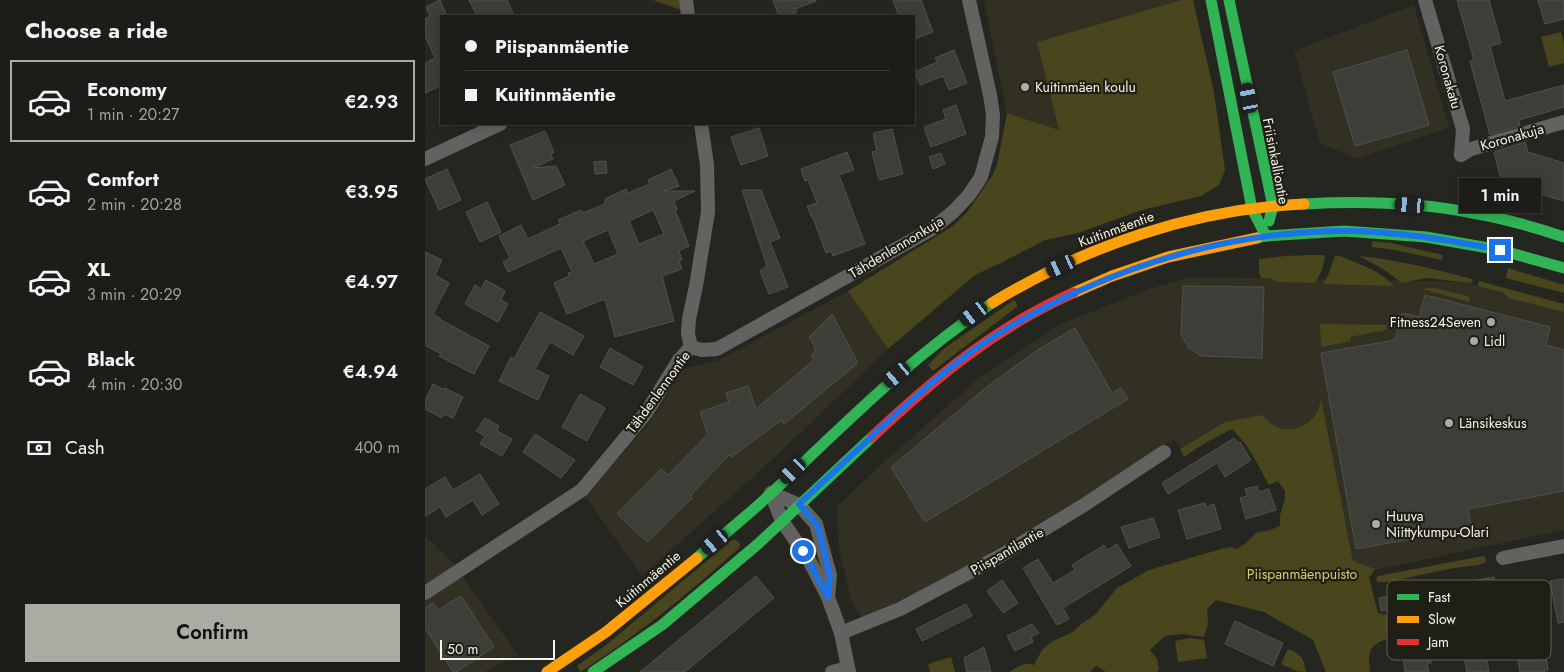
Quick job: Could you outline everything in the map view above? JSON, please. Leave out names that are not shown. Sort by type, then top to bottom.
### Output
[{"type":"main road","points":[[1211,0],[1252,208],[1266,236]]},
{"type":"main road","name":"Friisinkalliontie","points":[[1229,0],[1273,206],[1266,236]]},
{"type":"main road","name":"Kuitinmäentie","points":[[547,672],[645,603],[771,493],[885,385],[932,346],[974,314],[1033,279],[1089,253],[1143,234],[1225,212],[1273,206],[1339,202],[1427,206],[1476,213],[1523,224],[1564,237]]},
{"type":"main road","points":[[593,672],[662,625],[763,539],[918,394],[968,354],[1013,324],[1067,296],[1112,276],[1168,257],[1266,236],[1344,231],[1426,237],[1500,250],[1564,268]]},
{"type":"street","points":[[686,0],[688,15]]},
{"type":"street","name":"Tähdenlennonkuja","points":[[691,347],[703,350],[717,349],[931,229],[953,212],[969,195],[981,176],[987,158],[992,138],[993,115],[969,0]]},
{"type":"street","name":"Koronakatu","points":[[1425,0],[1463,129],[1461,155]]},
{"type":"street","name":"Koronakuja","points":[[1461,155],[1471,149],[1564,122]]},
{"type":"street","points":[[425,160],[498,125]]},
{"type":"street","name":"Tähdenlennontie","points":[[425,593],[582,490],[646,413],[679,360],[691,347],[688,334],[689,319],[708,212],[707,165],[701,125]]},
{"type":"street","name":"Piispantilantie","points":[[841,633],[900,609],[993,560],[1084,505],[1164,452]]},
{"type":"street","points":[[771,493],[799,504],[816,524],[830,576],[828,597]]},
{"type":"street","points":[[771,493],[782,521],[809,560],[828,597],[841,633],[849,670],[832,672]]},
{"type":"street","points":[[1503,558],[1564,546]]},
{"type":"shaded area","name":"Kuitinmäen koulu","points":[[984,0],[1182,0],[1037,42],[1059,130],[1007,113]]},
{"type":"shaded area","points":[[1414,5],[1449,128],[1357,159],[1320,143],[1294,51]]},
{"type":"shaded area","points":[[1189,277],[1465,282],[1564,307],[1564,530],[1356,574],[1320,401],[1320,406],[1315,415],[1298,429],[1278,428],[1267,421],[1225,422],[1180,449],[1174,439],[1091,492],[949,577],[861,618],[861,614],[855,610],[850,595],[839,549],[837,507],[875,470],[977,380],[1061,324],[1147,290]]},
{"type":"shaded area","points":[[848,291],[888,349],[774,458],[642,576],[585,496],[650,422],[683,369],[719,360]]},
{"type":"shaded area","points":[[425,536],[453,563],[518,655],[484,672],[425,672]]},
{"type":"green space","points":[[653,0],[680,0],[681,10]]},
{"type":"green space","points":[[1182,0],[1193,0],[1214,92],[1225,170],[1219,185],[1201,196],[1142,210],[1078,233],[1045,240],[975,275],[888,349],[848,291],[953,226],[968,211],[992,176],[997,165],[1007,113],[1059,130],[1037,42]]},
{"type":"green space","points":[[1561,32],[1564,43],[1564,63],[1549,67],[1541,37]]},
{"type":"green space","points":[[1372,241],[1391,243],[1443,255],[1442,260],[1372,247]]},
{"type":"green space","points":[[1324,255],[1322,270],[1315,283],[1277,282],[1272,279],[1261,278],[1259,273],[1259,259]]},
{"type":"green space","points":[[1335,256],[1340,256],[1376,272],[1393,286],[1323,284]]},
{"type":"green space","points":[[1359,256],[1416,265],[1473,280],[1472,283],[1426,278],[1402,283],[1383,269]]},
{"type":"green space","points":[[1508,268],[1564,285],[1564,293],[1506,278]]},
{"type":"green space","points":[[1479,281],[1564,304],[1564,312],[1509,298],[1502,292],[1478,286]]},
{"type":"green space","points":[[1428,288],[1470,297],[1469,302],[1421,289]]},
{"type":"green space","points":[[1014,300],[1018,306],[933,371],[928,365],[946,347]]},
{"type":"green space","points":[[1320,324],[1387,326],[1386,330],[1350,337],[1351,341],[1321,347]]},
{"type":"green space","name":"Piispanmäenpuisto","points":[[1321,399],[1353,561],[1375,569],[1369,578],[1378,613],[1387,614],[1387,638],[1378,643],[1370,652],[1370,672],[1326,672],[1313,640],[1264,612],[1216,600],[1207,609],[1208,624],[1204,637],[1182,634],[1165,636],[1150,650],[1157,659],[1159,670],[1156,672],[1106,672],[1096,666],[1090,672],[1009,672],[1024,664],[1034,665],[1042,650],[1053,641],[1073,632],[1095,615],[1117,588],[1149,570],[1221,549],[1230,547],[1237,549],[1256,533],[1280,526],[1280,515],[1285,499],[1285,491],[1278,481],[1269,485],[1248,448],[1232,429],[1205,443],[1184,457],[1180,449],[1225,422],[1263,415],[1280,428],[1298,428],[1313,418]]},
{"type":"green space","points":[[732,540],[736,540],[740,544],[739,548],[682,598],[642,629],[580,672],[577,666],[606,645]]},
{"type":"green space","points":[[1483,556],[1486,558],[1486,562],[1479,565],[1454,568],[1397,580],[1387,580],[1387,582],[1378,582],[1376,579],[1378,576]]},
{"type":"green space","points":[[1190,638],[1204,640],[1207,658],[1178,662],[1175,641]]},
{"type":"green space","points":[[1288,649],[1301,657],[1306,672],[1296,671],[1281,664]]},
{"type":"green space","points":[[951,657],[955,672],[930,672],[928,664]]},
{"type":"building","points":[[440,0],[447,15],[440,15],[440,86],[425,93],[425,63],[435,58],[425,36],[425,19],[430,16],[426,7]]},
{"type":"building","points":[[469,0],[507,0],[514,15],[476,15]]},
{"type":"building","points":[[773,0],[816,0],[795,9],[797,12],[789,15],[779,15]]},
{"type":"building","points":[[893,0],[921,0],[933,32],[915,39],[915,15],[899,15]]},
{"type":"building","points":[[1457,0],[1489,0],[1501,43],[1490,46],[1505,101],[1564,85],[1564,107],[1519,120],[1520,126],[1490,135],[1470,61],[1474,60]]},
{"type":"building","points":[[1538,0],[1564,0],[1564,19],[1545,24]]},
{"type":"building","points":[[954,50],[967,83],[949,90],[943,76],[920,85],[915,72],[937,62],[935,58]]},
{"type":"building","points":[[1407,50],[1429,125],[1355,146],[1333,72]]},
{"type":"building","points":[[956,105],[966,134],[931,147],[924,127],[946,119],[943,110]]},
{"type":"building","points":[[759,128],[768,156],[741,165],[731,137]]},
{"type":"building","points":[[892,129],[903,174],[879,180],[872,152],[877,151],[873,133]]},
{"type":"building","points":[[545,131],[554,153],[551,154],[553,159],[533,168],[556,166],[565,185],[533,200],[510,145]]},
{"type":"building","points":[[1525,142],[1528,152],[1564,163],[1564,201],[1502,183],[1494,152]]},
{"type":"building","points":[[847,152],[854,170],[839,175],[865,244],[833,256],[831,251],[826,253],[807,206],[817,203],[808,180],[805,181],[801,169]]},
{"type":"building","points":[[941,153],[945,164],[933,169],[929,157]]},
{"type":"building","points":[[606,161],[607,173],[595,174],[594,162]]},
{"type":"building","points":[[447,169],[461,200],[439,210],[425,179]]},
{"type":"building","points":[[671,169],[679,186],[664,191],[695,191],[674,201],[677,209],[675,210],[689,246],[679,251],[682,260],[679,261],[682,269],[662,276],[674,321],[615,337],[605,299],[567,314],[554,283],[569,276],[568,273],[572,272],[561,248],[508,272],[503,262],[510,258],[499,236],[521,225],[528,239],[560,224],[558,220],[581,210],[583,213],[605,204],[605,199],[626,189],[628,193],[650,184],[648,180]],"holes":[[[653,210],[664,234],[639,244],[629,221]],[[608,230],[618,254],[594,264],[583,241]]]},
{"type":"building","points":[[742,190],[761,190],[780,238],[770,242],[788,287],[769,294],[760,271],[767,266]]},
{"type":"building","points":[[487,202],[501,232],[480,242],[466,212]]},
{"type":"building","points":[[425,252],[442,260],[435,275],[449,283],[433,314],[489,346],[474,374],[439,356],[441,354],[425,345]]},
{"type":"building","points":[[486,280],[505,291],[501,300],[508,304],[498,322],[465,304],[475,285],[481,289]]},
{"type":"building","points":[[1183,286],[1264,287],[1262,358],[1201,356],[1189,348],[1181,334]]},
{"type":"building","name":"Länsikeskus","points":[[1425,295],[1550,327],[1546,345],[1564,350],[1564,491],[1468,509],[1472,528],[1356,549],[1321,353],[1395,340],[1402,313],[1419,317]]},
{"type":"building","points":[[540,312],[584,336],[573,355],[550,342],[535,369],[549,376],[538,400],[499,381],[511,357],[514,359]]},
{"type":"building","points":[[832,314],[858,363],[784,424],[782,420],[731,457],[729,455],[690,496],[692,498],[647,542],[617,514],[661,469],[668,475],[708,434],[700,412],[729,402],[726,393],[748,386],[756,409],[815,359],[811,357],[816,349],[809,337]]},
{"type":"building","points":[[1075,328],[1112,393],[1121,388],[1128,399],[925,522],[891,467],[988,386],[1039,349]]},
{"type":"building","points":[[610,348],[643,367],[633,385],[600,367]]},
{"type":"building","points":[[433,384],[463,397],[453,418],[444,414],[442,418],[425,409],[425,401]]},
{"type":"building","points":[[580,394],[605,408],[587,441],[562,427]]},
{"type":"building","points":[[485,418],[499,426],[497,431],[512,439],[502,456],[480,444],[485,436],[476,431]]},
{"type":"building","points":[[535,434],[575,460],[561,478],[523,452]]},
{"type":"building","points":[[1234,438],[1238,443],[1240,442],[1251,460],[1225,477],[1217,463],[1168,494],[1162,483]]},
{"type":"building","points":[[480,474],[499,504],[482,515],[473,500],[446,517],[440,507],[425,516],[425,489],[445,477],[453,490]]},
{"type":"building","points":[[1257,486],[1259,492],[1269,489],[1276,510],[1246,519],[1240,498],[1247,496],[1245,489]]},
{"type":"building","points":[[1205,503],[1206,507],[1214,504],[1221,529],[1187,539],[1178,510]]},
{"type":"building","points":[[1153,518],[1160,537],[1129,548],[1121,527]]},
{"type":"building","points":[[1117,544],[1131,566],[1063,608],[1069,619],[1057,625],[1023,568],[1038,559],[1053,583],[1075,570],[1072,565],[1104,545],[1107,550]]},
{"type":"building","points":[[756,576],[774,598],[685,672],[640,672]]},
{"type":"building","points":[[1494,577],[1494,580],[1477,580]]},
{"type":"building","points":[[1564,579],[1564,622],[1558,623],[1551,581]]},
{"type":"building","points":[[1002,580],[1018,603],[1003,613],[987,591]]},
{"type":"building","points":[[461,596],[494,647],[456,672],[453,672],[425,628],[425,608],[433,603],[438,610]]},
{"type":"building","points":[[1387,596],[1387,610],[1381,611],[1379,598]]},
{"type":"building","points":[[966,604],[972,616],[922,641],[916,629]]},
{"type":"building","points":[[1235,621],[1283,643],[1273,666],[1225,644]]},
{"type":"building","points":[[1032,624],[1039,633],[1031,637],[1033,642],[1015,651],[1007,636]]},
{"type":"building","points":[[984,647],[991,672],[967,672],[964,658]]},
{"type":"building","points":[[1403,660],[1431,660],[1431,663],[1427,663],[1429,672],[1405,672]]},
{"type":"building","points":[[1465,660],[1487,660],[1489,672],[1467,672]]},
{"type":"building","points":[[1518,660],[1546,660],[1548,670],[1544,670],[1545,672],[1520,672]]},
{"type":"traffic: fast","points":[[1211,0],[1252,209],[1266,236]]},
{"type":"traffic: fast","points":[[1229,0],[1273,206],[1269,221]]},
{"type":"traffic: fast","points":[[1304,204],[1367,203],[1451,209],[1495,217],[1564,237]]},
{"type":"traffic: fast","points":[[1257,238],[1344,231],[1426,237],[1500,250],[1564,268]]},
{"type":"traffic: fast","points":[[697,558],[764,500],[901,372],[960,325],[992,303]]},
{"type":"traffic: fast","points":[[593,672],[662,625],[758,544],[872,437]]},
{"type":"traffic: slow","points":[[992,303],[1065,264],[1142,234],[1181,222],[1222,214],[1263,207],[1304,204]]},
{"type":"traffic: slow","points":[[1073,293],[1112,276],[1168,257],[1257,238]]},
{"type":"traffic: slow","points":[[547,672],[606,632],[697,558]]},
{"type":"traffic: jam","points":[[872,437],[918,395],[966,356],[1017,322],[1073,293]]},
{"type":"place","name":"Kuitinmäen koulu","points":[[1025,87]]},
{"type":"place","name":"Fitness24Seven","points":[[1491,322]]},
{"type":"place","name":"Lidl","points":[[1474,341]]},
{"type":"place","name":"Länsikeskus","points":[[1449,423]]},
{"type":"place","name":"Huuva Niittykumpu-Olari","points":[[1376,524]]},
{"type":"route","points":[[803,551],[828,597],[830,576],[819,531],[816,524],[799,504],[918,394],[968,354],[1013,324],[1067,296],[1112,276],[1168,257],[1266,236],[1302,233],[1344,231],[1426,237],[1500,250]]}]
